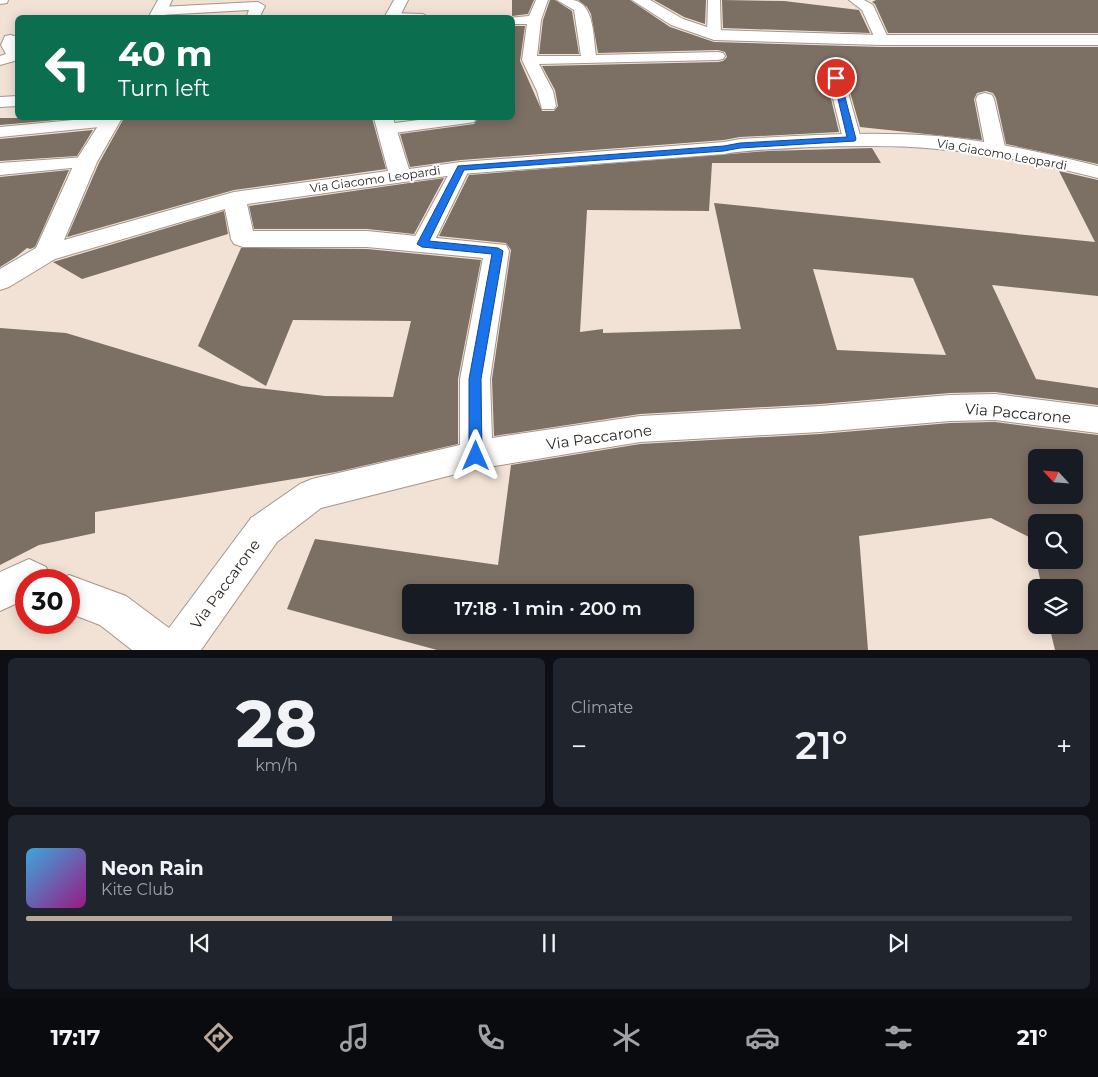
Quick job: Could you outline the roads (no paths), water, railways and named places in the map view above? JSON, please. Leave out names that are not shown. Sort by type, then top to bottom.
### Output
[{"type":"street","points":[[393,15],[401,0]]},
{"type":"street","points":[[639,0],[676,22],[714,35],[882,40],[1098,40]]},
{"type":"street","points":[[985,99],[996,151]]},
{"type":"street","points":[[46,253],[86,162],[110,120]]},
{"type":"street","points":[[385,123],[400,176]]},
{"type":"street","name":"Via Giacomo Leopardi","points":[[0,280],[46,253],[234,198],[461,168],[724,148],[740,145],[852,139],[962,145],[1098,172]]},
{"type":"street","points":[[234,198],[243,239],[367,239],[498,251],[475,379],[476,456]]},
{"type":"street","name":"Via Paccarone","points":[[177,650],[264,530],[312,495],[476,456],[640,429],[950,408],[995,408],[1098,420]]},
{"type":"street","points":[[0,592],[15,585]]},
{"type":"street","points":[[80,598],[112,610],[165,650]]},
{"type":"lane","points":[[542,0],[526,43],[534,83],[548,106]]},
{"type":"lane","points":[[563,0],[580,8],[583,16],[589,60]]},
{"type":"lane","points":[[714,0],[714,35]]},
{"type":"lane","points":[[855,0],[868,8],[882,40]]},
{"type":"lane","points":[[160,10],[258,6],[254,15]]},
{"type":"lane","points":[[515,20],[534,20]]},
{"type":"lane","points":[[0,61],[15,56],[8,44],[9,37]]},
{"type":"lane","points":[[529,60],[718,56]]},
{"type":"lane","points":[[836,78],[852,139]]},
{"type":"lane","points":[[0,102],[15,101]]},
{"type":"lane","points":[[0,132],[102,120]]},
{"type":"lane","points":[[385,123],[435,120]]},
{"type":"lane","points":[[0,169],[86,162]]},
{"type":"lane","points":[[422,244],[461,168]]}]
